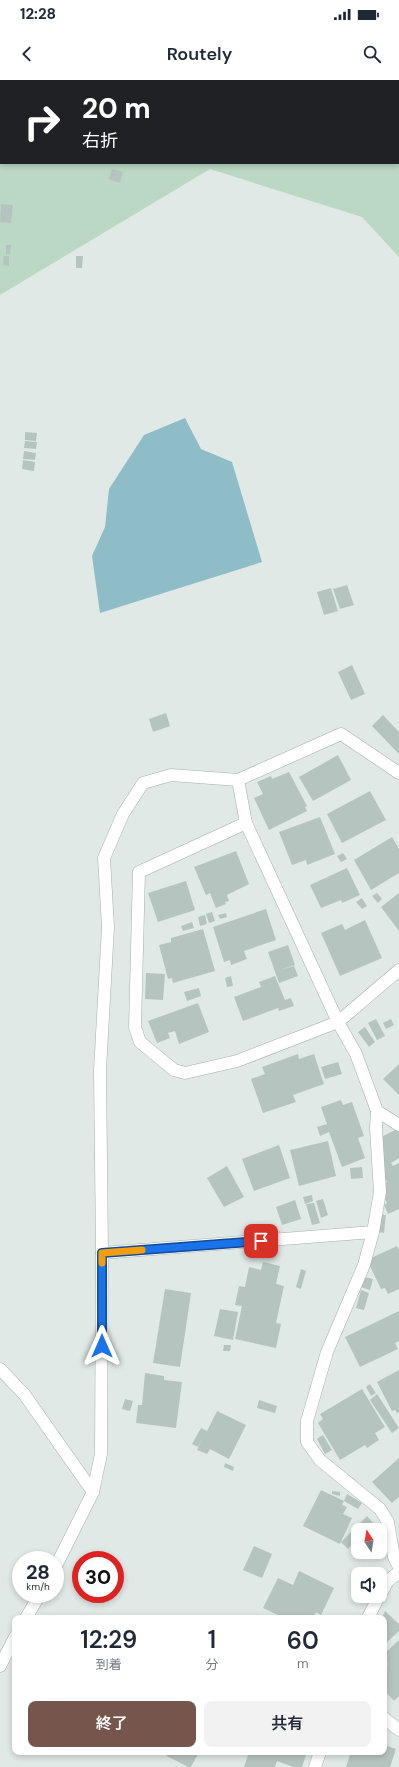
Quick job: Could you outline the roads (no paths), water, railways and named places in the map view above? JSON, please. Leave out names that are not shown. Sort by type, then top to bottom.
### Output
[{"type":"street","points":[[64,1551],[93,1492],[101,1454],[102,1253],[100,1070],[108,927],[104,858],[123,814],[143,783],[171,775],[238,780],[341,734],[399,773]]},
{"type":"street","points":[[238,780],[246,823],[338,1022],[356,1054],[378,1112],[376,1128],[380,1192],[373,1232],[364,1265],[327,1352],[307,1421],[307,1442],[320,1460],[380,1509],[388,1522],[394,1557],[399,1567]]},
{"type":"street","points":[[246,823],[139,872],[135,1027],[140,1042],[174,1070],[185,1073],[237,1061],[338,1022],[399,970]]},
{"type":"street","points":[[378,1112],[399,1125]]},
{"type":"street","points":[[102,1253],[373,1232]]},
{"type":"street","points":[[0,1369],[24,1394],[93,1492]]},
{"type":"street","points":[[387,1583],[399,1572]]},
{"type":"street","points":[[28,1615],[35,1603]]},
{"type":"street","points":[[370,1615],[376,1603]]},
{"type":"street","points":[[0,1666],[12,1643]]},
{"type":"street","points":[[387,1720],[399,1730]]},
{"type":"street","points":[[315,1767],[319,1755]]},
{"type":"water","points":[[185,418],[201,449],[232,462],[262,562],[100,613],[92,556],[105,527],[109,489],[144,435]]}]
